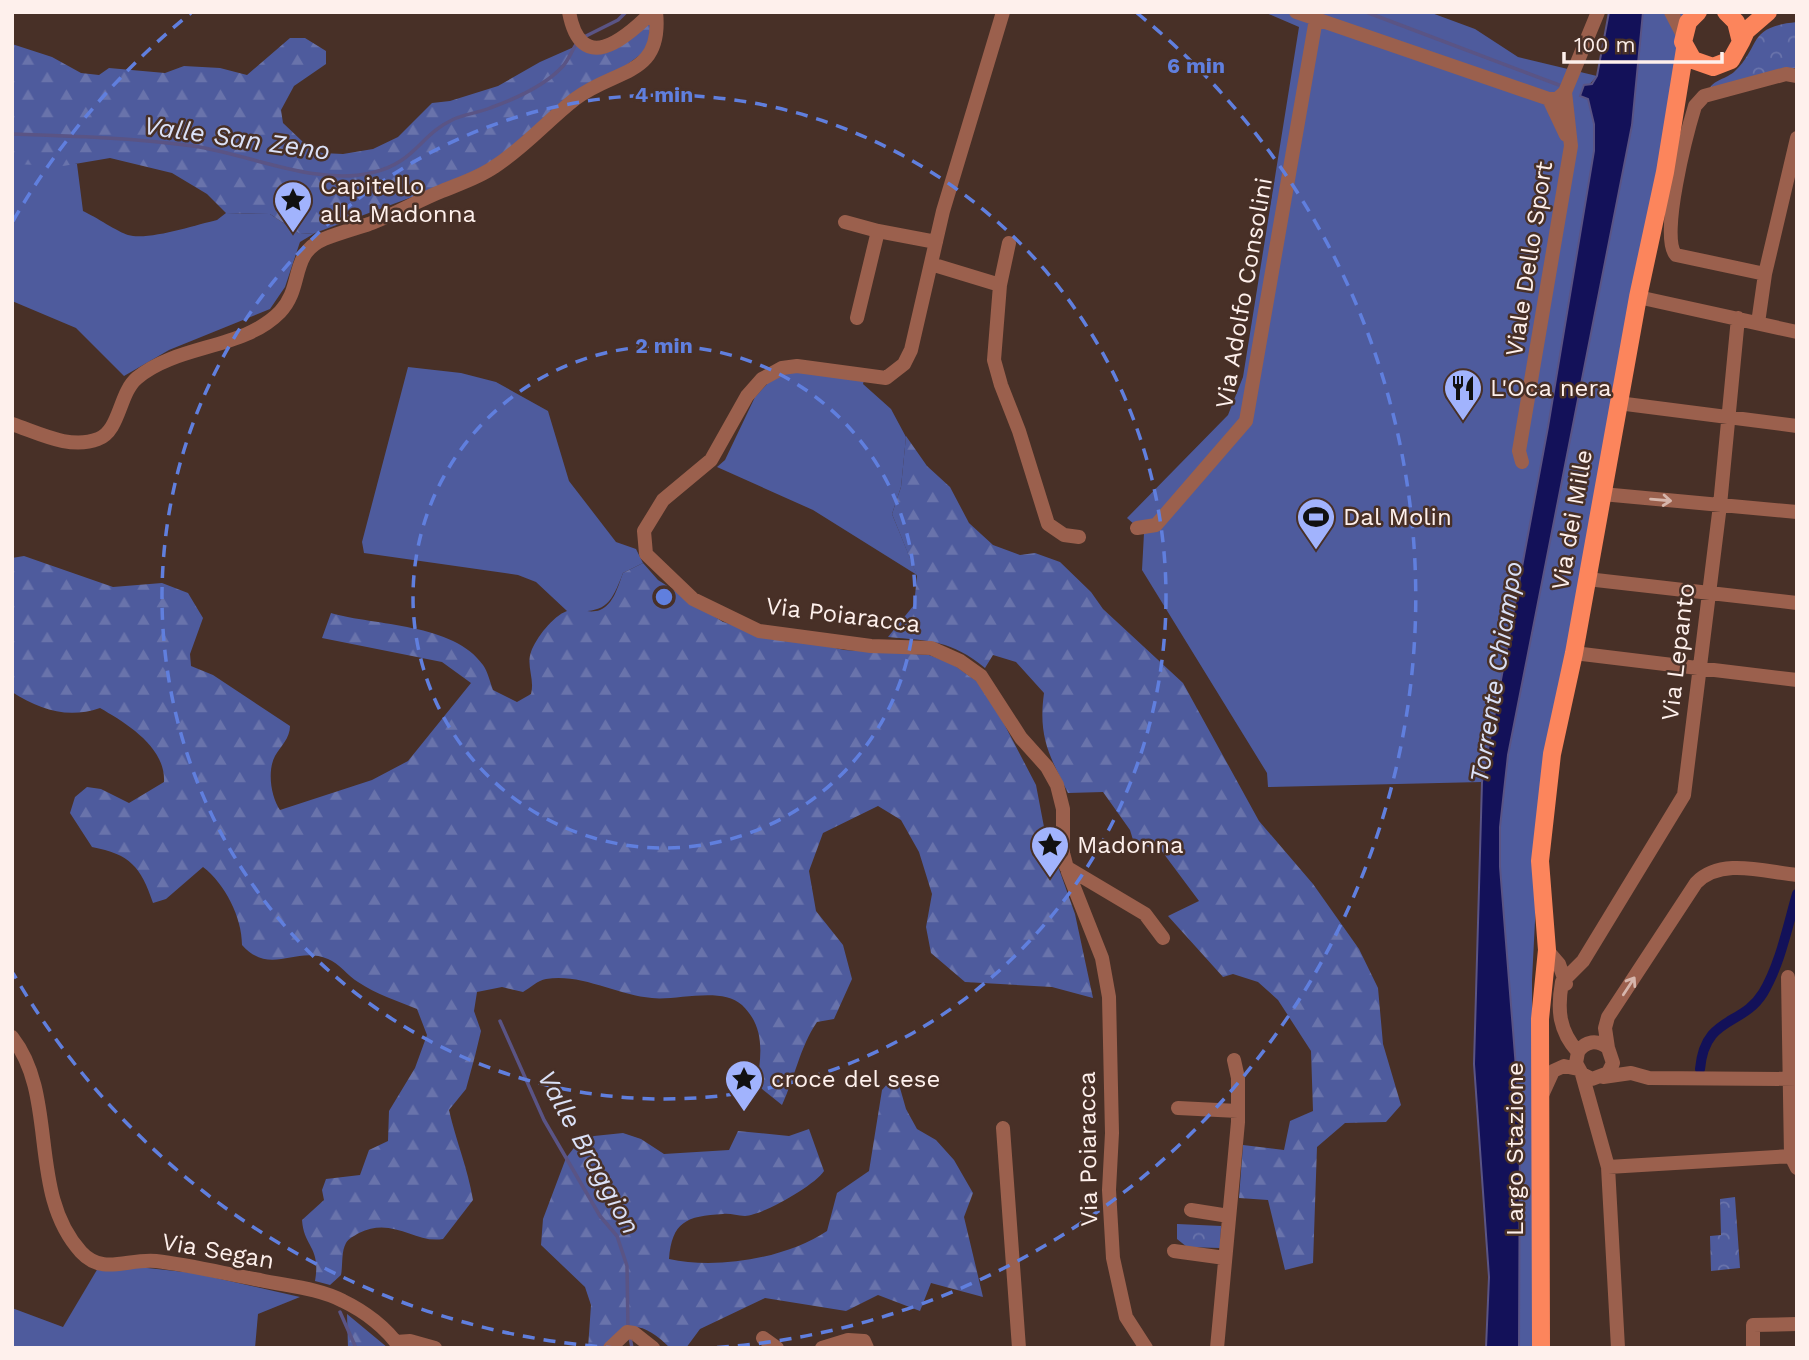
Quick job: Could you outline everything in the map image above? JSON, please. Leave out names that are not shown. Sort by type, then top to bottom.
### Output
[{"type":"main road","name":"Via dei Mille","points":[[1546,950],[1540,861],[1552,754],[1574,653],[1618,403],[1678,101],[1684,42],[1688,22],[1698,12]]},
{"type":"main road","points":[[1726,12],[1739,12]]},
{"type":"main road","points":[[1726,12],[1736,22],[1741,42]]},
{"type":"main road","points":[[1678,101],[1696,79],[1731,60],[1746,30],[1768,12]]},
{"type":"main road","points":[[1684,42],[1699,64],[1719,66]]},
{"type":"main road","name":"Largo Stazione","points":[[1541,1348],[1540,1019],[1546,950]]},
{"type":"street","points":[[12,424],[68,443],[102,438],[109,430],[125,394],[137,378],[179,358],[263,326],[279,313],[290,299],[303,253],[311,245],[371,223],[493,169],[577,98],[638,65],[653,52],[659,37],[654,12],[614,45],[601,49],[583,43],[571,25],[569,12]]},
{"type":"street","name":"Via Poiaracca","points":[[1003,12],[930,264],[911,351],[904,364],[886,378],[797,366],[782,368],[762,379],[747,396],[711,460],[663,500],[644,531],[646,554],[693,599],[759,631],[871,646],[931,648],[960,661],[981,676],[1021,738],[1036,752],[1057,785],[1063,809],[1063,853],[1066,867],[1102,958],[1109,997],[1112,1133],[1108,1190],[1113,1258],[1126,1317],[1146,1348]]},
{"type":"street","points":[[1296,12],[1549,99],[1558,99],[1565,92],[1598,12]]},
{"type":"street","points":[[1671,12],[1684,42]]},
{"type":"street","name":"Via Adolfo Consolini","points":[[1137,528],[1156,525],[1246,421],[1316,19]]},
{"type":"street","points":[[1765,274],[1676,255],[1669,244],[1671,217],[1695,106],[1704,96],[1786,74],[1797,76]]},
{"type":"street","name":"Viale Dello Sport","points":[[1522,462],[1519,452],[1571,146],[1565,92]]},
{"type":"street","name":"Viale Dello Sport","points":[[1549,99],[1571,146]]},
{"type":"street","points":[[1758,323],[1765,274],[1797,138]]},
{"type":"street","points":[[845,222],[936,242]]},
{"type":"street","points":[[857,318],[878,231]]},
{"type":"street","points":[[1009,243],[1000,285],[994,360],[1048,524],[1064,535],[1079,537]]},
{"type":"street","points":[[930,264],[1000,285]]},
{"type":"street","points":[[1638,297],[1797,332]]},
{"type":"street","name":"Via Lepanto","points":[[1564,976],[1580,964],[1685,795],[1720,505],[1738,318]]},
{"type":"street","points":[[1618,403],[1797,426]]},
{"type":"street","points":[[1602,494],[1797,512]]},
{"type":"street","points":[[1587,579],[1797,603]]},
{"type":"street","points":[[1574,653],[1797,680]]},
{"type":"street","points":[[1066,867],[1145,914],[1163,938]]},
{"type":"street","points":[[1590,1104],[1601,1078],[1613,1063],[1605,1028],[1608,1017],[1706,873],[1741,869],[1792,874]]},
{"type":"street","points":[[1546,950],[1564,976],[1560,991],[1560,1023],[1567,1040],[1583,1047],[1599,1042],[1631,1073]]},
{"type":"street","points":[[1608,1167],[1706,1162],[1794,1162],[1788,976]]},
{"type":"street","name":"Via Segan","points":[[12,1037],[26,1055],[32,1073],[42,1140],[57,1207],[81,1252],[101,1266],[153,1261],[313,1291],[342,1300],[376,1322],[398,1345]]},
{"type":"street","points":[[1583,1047],[1580,1072],[1608,1167],[1618,1348]]},
{"type":"street","points":[[1217,1348],[1238,1111],[1234,1060]]},
{"type":"street","points":[[1539,1100],[1553,1071],[1564,1066],[1601,1078],[1631,1073],[1650,1078],[1793,1079]]},
{"type":"street","points":[[1178,1108],[1238,1111]]},
{"type":"street","points":[[1003,1128],[1019,1348]]},
{"type":"street","points":[[1191,1210],[1229,1216]]},
{"type":"street","points":[[1174,1251],[1225,1258]]},
{"type":"street","points":[[1753,1348],[1753,1325],[1797,1324]]},
{"type":"street","points":[[610,1348],[627,1332],[634,1333],[653,1348]]},
{"type":"street","points":[[763,1338],[777,1348]]},
{"type":"street","points":[[822,1348],[848,1340],[864,1341],[867,1348]]},
{"type":"street","points":[[398,1345],[411,1342],[435,1348]]},
{"type":"green space","points":[[652,12],[648,49],[485,170],[315,233],[300,234],[270,214],[226,213],[207,194],[172,173],[110,158],[63,166],[12,164],[12,44],[52,57],[81,73],[99,75],[109,68],[165,73],[184,66],[220,68],[247,75],[290,38],[305,38],[326,51],[326,64],[294,86],[281,110],[283,123],[303,142],[322,153],[343,154],[373,149],[398,137],[432,103],[450,101],[498,86],[540,62],[583,43],[601,49]]},
{"type":"green space","points":[[1264,12],[1429,12],[1475,29],[1518,57],[1597,76],[1580,95],[1588,99],[1594,124],[1594,151],[1548,427],[1482,782],[1268,787],[1267,773],[1142,570],[1144,533],[1127,518],[1228,415],[1243,377],[1299,27]]},
{"type":"green space","points":[[1643,12],[1692,12],[1538,862],[1532,980],[1533,1348],[1519,1348],[1520,1118],[1500,867],[1500,827],[1508,756],[1632,125]]},
{"type":"green space","points":[[1797,22],[1797,68],[1787,68],[1709,90],[1713,84],[1735,71],[1762,33],[1781,24]]},
{"type":"green space","points":[[12,164],[77,164],[83,211],[128,235],[147,236],[172,232],[217,220],[226,213],[270,214],[300,234],[315,233],[300,242],[285,287],[270,309],[169,350],[124,376],[76,328],[12,301]]},
{"type":"green space","points":[[408,367],[461,373],[496,382],[548,411],[569,481],[616,542],[636,549],[643,563],[623,573],[614,594],[604,606],[590,611],[567,611],[536,582],[518,575],[364,553],[362,542]]},
{"type":"green space","points":[[782,368],[865,376],[863,384],[891,409],[906,437],[901,487],[892,514],[917,575],[813,510],[717,467],[725,460],[755,397]]},
{"type":"green space","points":[[906,436],[927,466],[950,487],[969,523],[993,545],[1020,555],[1035,553],[1060,562],[1091,592],[1103,609],[1183,683],[1259,821],[1313,884],[1359,949],[1378,988],[1383,1044],[1401,1105],[1386,1122],[1345,1123],[1317,1147],[1313,1263],[1285,1270],[1268,1200],[1239,1198],[1243,1145],[1284,1150],[1290,1121],[1313,1111],[1311,1051],[1278,1000],[1258,982],[1233,974],[1223,977],[1168,916],[1199,901],[1161,850],[1134,843],[1130,830],[1103,792],[1068,793],[1055,768],[1044,734],[1044,693],[1016,662],[993,655],[985,668],[950,647],[928,641],[888,637],[914,605],[917,576],[892,514],[901,487]]},
{"type":"green space","points":[[24,556],[113,587],[162,583],[188,593],[203,618],[190,654],[191,666],[213,675],[290,726],[271,769],[272,791],[280,810],[372,780],[408,761],[471,683],[442,662],[322,638],[331,613],[413,628],[453,641],[470,651],[483,665],[493,690],[517,702],[531,694],[530,657],[533,646],[546,628],[567,611],[596,611],[605,607],[615,594],[623,573],[643,563],[658,580],[723,622],[844,650],[929,655],[951,663],[978,682],[1000,716],[1036,785],[1044,827],[1075,914],[1093,998],[1052,987],[965,982],[931,953],[926,927],[932,894],[919,852],[901,820],[878,806],[823,833],[809,871],[816,911],[843,945],[852,979],[834,1019],[817,1022],[811,1032],[782,1105],[757,1085],[760,1053],[758,1033],[750,1014],[733,999],[711,995],[652,998],[559,978],[537,982],[523,992],[502,987],[477,992],[474,1011],[481,1031],[466,1089],[449,1110],[473,1200],[443,1239],[423,1238],[383,1227],[359,1233],[344,1247],[341,1275],[330,1285],[315,1281],[316,1261],[302,1220],[324,1200],[322,1190],[326,1179],[360,1175],[369,1150],[388,1141],[389,1111],[415,1068],[427,1035],[417,1009],[365,986],[328,959],[305,955],[273,960],[253,954],[242,945],[239,923],[231,902],[218,882],[203,867],[166,899],[153,903],[144,880],[132,864],[116,854],[92,847],[70,813],[75,797],[87,787],[101,789],[129,803],[164,782],[163,769],[151,747],[142,738],[100,708],[77,713],[54,711],[33,704],[12,692],[12,558]]},
{"type":"green space","points":[[896,1074],[906,1109],[917,1129],[936,1140],[954,1160],[973,1193],[964,1217],[983,1297],[931,1283],[920,1311],[878,1295],[846,1311],[765,1298],[700,1329],[686,1348],[670,1348],[645,1329],[628,1327],[620,1331],[605,1348],[588,1348],[591,1305],[585,1287],[541,1245],[543,1219],[566,1158],[577,1144],[594,1136],[623,1133],[641,1139],[664,1154],[729,1150],[738,1131],[789,1136],[809,1129],[824,1171],[818,1177],[788,1199],[764,1211],[745,1216],[726,1214],[690,1219],[678,1229],[669,1259],[708,1263],[772,1255],[827,1231],[837,1193],[869,1171],[882,1090]]},
{"type":"green space","points":[[1735,1197],[1740,1268],[1711,1271],[1710,1236],[1721,1235],[1720,1199]]},
{"type":"green space","points":[[1177,1224],[1221,1226],[1220,1248],[1187,1247],[1177,1239]]},
{"type":"green space","points":[[101,1263],[194,1273],[300,1297],[258,1314],[255,1348],[12,1348],[12,1308],[63,1327]]},
{"type":"green space","points":[[347,1314],[388,1348],[348,1348]]},
{"type":"shaded area","points":[[1609,12],[1643,12],[1632,125],[1508,755],[1500,827],[1500,867],[1520,1118],[1519,1348],[1486,1348],[1489,1277],[1474,1064],[1482,782],[1548,427],[1594,151],[1594,124],[1588,99],[1580,96],[1584,85],[1592,84],[1597,76]]},
{"type":"waterway","name":"Valle San Zeno","points":[[584,37],[618,20],[626,12]]},
{"type":"waterway","name":"Valle San Zeno","points":[[1366,12],[1559,85]]},
{"type":"waterway","name":"Valle San Zeno","points":[[12,134],[170,143],[214,150],[305,172],[350,176],[371,173],[398,163],[454,119],[485,110],[539,86],[563,66],[577,43]]},
{"type":"waterway","points":[[1700,1069],[1709,1039],[1717,1030],[1745,1012],[1763,993],[1779,958],[1797,894]]},
{"type":"waterway","name":"Valle Braggion","points":[[500,1021],[544,1120],[600,1216],[617,1236],[627,1266],[628,1329]]},
{"type":"waterway","points":[[340,1312],[356,1348]]},
{"type":"waterway","name":"Valle Braggion","points":[[630,1337],[632,1348]]},
{"type":"place","name":"Capitello alla Madonna","points":[[293,234]]},
{"type":"place","name":"L'Oca nera","points":[[1463,422]]},
{"type":"place","name":"Dal Molin","points":[[1316,551]]},
{"type":"place","name":"Madonna","points":[[1050,879]]},
{"type":"place","name":"croce del sese","points":[[744,1113]]},
{"type":"water label","name":"Torrente Chiampo","points":[[1496,672]]}]
